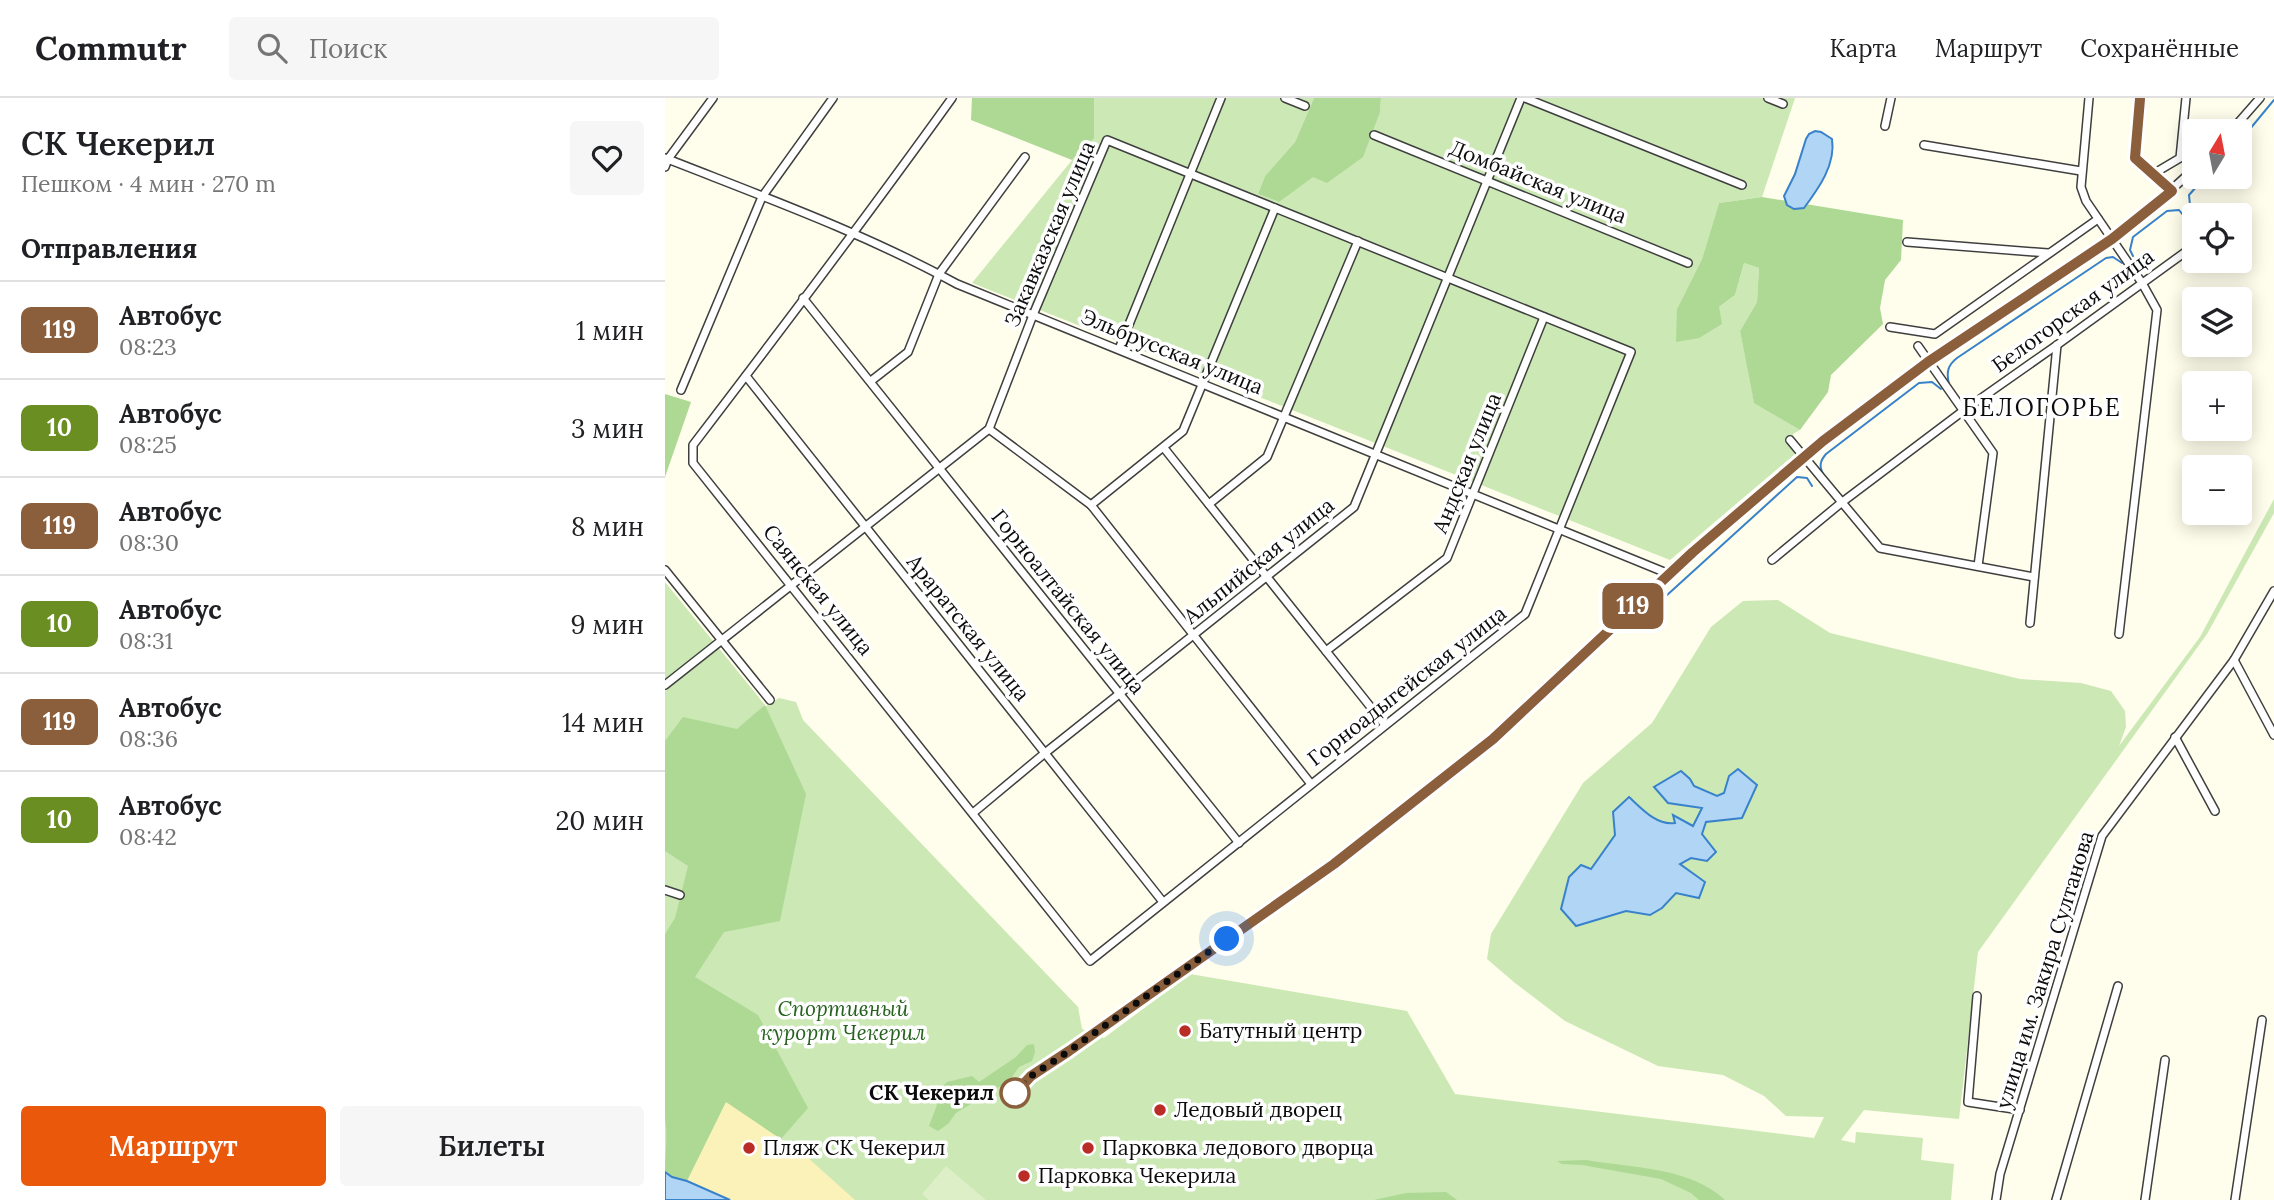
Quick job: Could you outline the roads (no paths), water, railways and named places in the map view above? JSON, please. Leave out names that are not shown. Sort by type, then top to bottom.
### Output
[{"type":"street","points":[[666,162],[713,98]]},
{"type":"street","points":[[681,390],[762,197],[833,98]]},
{"type":"street","name":"Саянская улица","points":[[952,98],[854,234],[693,445],[693,463],[1090,961]]},
{"type":"street","points":[[1119,349],[1221,98]]},
{"type":"street","points":[[1285,98],[1305,106]]},
{"type":"street","points":[[1523,98],[1742,185]]},
{"type":"street","name":"Альпийская улица","points":[[972,813],[1354,507],[1523,98]]},
{"type":"street","points":[[1768,98],[1783,104]]},
{"type":"street","points":[[1885,126],[1891,98]]},
{"type":"street","points":[[2089,98],[2081,187],[2098,219],[2142,283],[2157,310],[2119,634]]},
{"type":"street","points":[[2153,174],[2180,158],[2186,98]]},
{"type":"street","points":[[2242,119],[2260,98]]},
{"type":"street","points":[[2140,99],[2135,158],[2172,191]]},
{"type":"street","name":"Домбайская улица","points":[[1374,135],[1688,263]]},
{"type":"street","name":"Закавказская улица","points":[[989,429],[1033,315],[1107,139],[1631,352]]},
{"type":"street","points":[[1924,145],[2081,171]]},
{"type":"street","points":[[871,381],[908,352],[939,274],[1025,157]]},
{"type":"street","name":"Эльбрусская улица","points":[[666,162],[811,214],[917,262],[957,284],[1669,574]]},
{"type":"street","points":[[1015,1093],[1031,1076],[1334,864],[1482,747],[1693,552],[1803,458],[1928,362],[2112,239],[2182,181]]},
{"type":"street","points":[[1091,505],[1182,431],[1275,208]]},
{"type":"street","points":[[1890,327],[1935,334],[2098,219]]},
{"type":"street","points":[[1209,504],[1267,457],[1358,241]]},
{"type":"street","points":[[1907,242],[2049,253]]},
{"type":"street","name":"Белогорская улица","points":[[1772,560],[1840,503],[1963,411],[2182,254]]},
{"type":"street","name":"Горноалтайская улица","points":[[803,298],[1239,843]]},
{"type":"street","name":"Андская улица","points":[[1326,651],[1447,558],[1544,317]]},
{"type":"street","points":[[2030,623],[2057,345]]},
{"type":"street","points":[[1917,346],[1993,453],[1978,566]]},
{"type":"street","name":"Горноадыгейская улица","points":[[1090,961],[1525,614],[1631,352]]},
{"type":"street","name":"Араратская улица","points":[[746,376],[1163,902]]},
{"type":"street","points":[[665,685],[989,429],[1091,505],[1311,784]]},
{"type":"street","points":[[1790,440],[1880,548],[2033,576]]},
{"type":"street","points":[[1164,448],[1385,725]]},
{"type":"street","points":[[665,570],[769,701]]},
{"type":"street","name":"улица им. Закира Султанова","points":[[1996,1200],[2000,1174],[2102,835],[2234,660],[2274,591]]},
{"type":"street","points":[[2234,660],[2274,735]]},
{"type":"street","points":[[2175,737],[2215,811]]},
{"type":"street","points":[[665,890],[680,895]]},
{"type":"street","points":[[2056,1200],[2118,986]]},
{"type":"street","points":[[1977,996],[1968,1102],[2020,1110]]},
{"type":"street","points":[[2235,1200],[2262,1020]]},
{"type":"street","points":[[2145,1200],[2165,1060]]},
{"type":"water","points":[[1815,131],[1832,139],[1829,167],[1804,208],[1794,209],[1787,205],[1784,196],[1795,174],[1806,139]]},
{"type":"water","points":[[1738,769],[1757,785],[1742,818],[1706,822],[1702,834],[1716,852],[1707,861],[1691,858],[1680,864],[1705,882],[1699,898],[1676,893],[1662,908],[1650,915],[1626,911],[1576,926],[1561,909],[1569,877],[1581,865],[1591,869],[1615,835],[1613,812],[1629,797],[1662,822],[1675,823],[1673,815],[1693,826],[1702,808],[1668,803],[1654,787],[1681,771],[1694,786],[1717,796],[1724,793],[1729,776]]},
{"type":"water","points":[[665,1172],[672,1177],[730,1200],[665,1200]]},
{"type":"waterway","points":[[2252,127],[2274,100]]},
{"type":"waterway","points":[[2190,203],[2189,195],[2194,189]]},
{"type":"waterway","points":[[2133,256],[2130,250],[2133,237],[2167,211],[2179,210],[2182,214]]},
{"type":"waterway","points":[[1949,384],[1949,369],[1957,358],[2106,258],[2113,257],[2122,263]]},
{"type":"waterway","points":[[1823,474],[1821,464],[1826,454],[1919,383],[1932,382],[1941,389]]},
{"type":"waterway","points":[[1655,606],[1797,477],[1807,478],[1812,486]]},
{"type":"place","name":"Батутный центр","points":[[1185,1031]]},
{"type":"place","name":"СК Чекерил","points":[[1015,1093]]},
{"type":"place","name":"Ледовый дворец","points":[[1160,1110]]},
{"type":"place","name":"Пляж СК Чекерил","points":[[749,1148]]},
{"type":"place","name":"Парковка ледового дворца","points":[[1088,1148]]},
{"type":"place","name":"Парковка Чекерила","points":[[1024,1176]]},
{"type":"district","name":"БЕЛОГОРЬЕ","points":[[2042,408]]},
{"type":"park label","name":"Спортивный курорт Чекерил","points":[[843,1021]]}]
